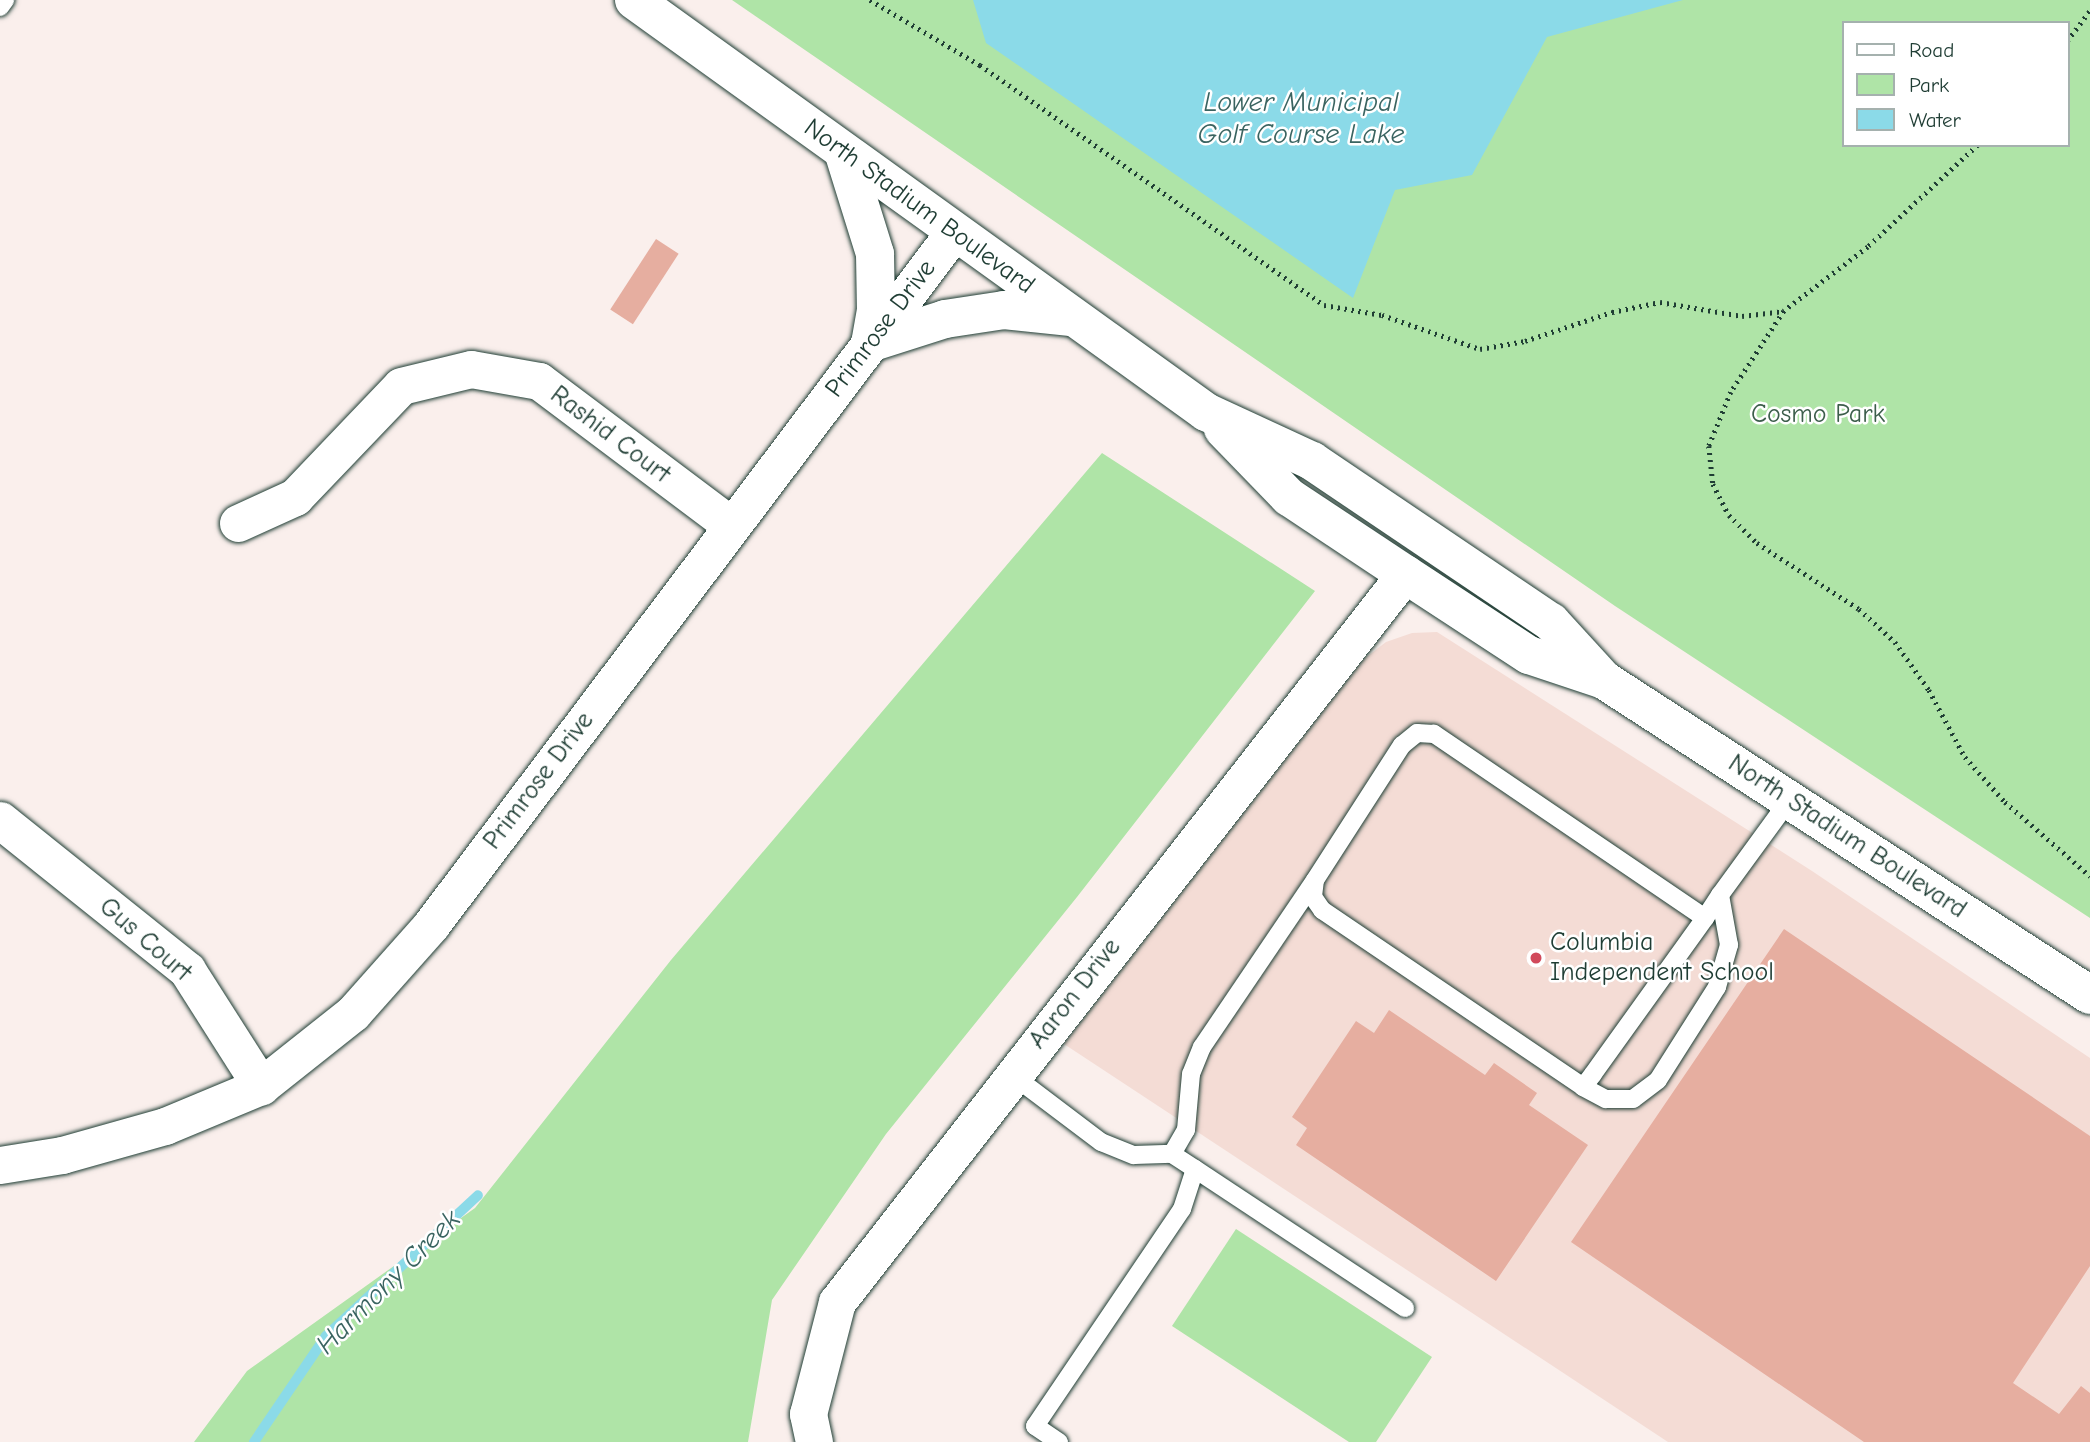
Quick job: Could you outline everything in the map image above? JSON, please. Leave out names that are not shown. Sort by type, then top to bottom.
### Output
[{"type":"main road","name":"North Stadium Boulevard","points":[[634,0],[1070,317],[1206,412],[1312,461],[1551,622],[1604,680]]},
{"type":"main road","points":[[843,151],[875,254],[876,310],[870,343],[945,319],[1004,310],[1070,317]]},
{"type":"main road","name":"North Stadium Boulevard","points":[[1206,412],[1289,497],[1405,574],[1529,655],[1604,680],[2090,995]]},
{"type":"street","name":"Primrose Drive","points":[[0,1165],[62,1155],[165,1126],[261,1086],[353,1013],[431,925],[954,232]]},
{"type":"street","name":"Rashid Court","points":[[238,523],[295,497],[401,386],[471,369],[539,381],[732,526]]},
{"type":"street","name":"Aaron Drive","points":[[814,1442],[808,1414],[837,1302],[1012,1074],[1405,574]]},
{"type":"street","name":"Gus Court","points":[[0,820],[187,970],[261,1086]]},
{"type":"lane","points":[[0,7],[5,0]]},
{"type":"lane","points":[[1172,1154],[1186,1129],[1191,1074],[1202,1047],[1402,745],[1417,733],[1434,734],[1705,918]]},
{"type":"lane","points":[[1583,1087],[1790,799]]},
{"type":"lane","points":[[1315,880],[1313,897],[1322,910],[1583,1087],[1606,1099],[1633,1099],[1658,1080],[1717,987],[1729,945],[1720,895]]},
{"type":"lane","points":[[1012,1074],[1101,1142],[1134,1154],[1172,1154],[1405,1308]]},
{"type":"lane","points":[[1059,1442],[1035,1426],[1182,1209],[1195,1169]]},
{"type":"path","points":[[870,0],[980,65],[1324,305],[1382,315],[1480,349],[1525,341],[1612,312],[1660,302],[1742,316],[1784,311]]},
{"type":"path","points":[[2069,38],[2090,11]]},
{"type":"path","points":[[1976,147],[1868,247],[1784,311],[1737,381],[1709,446],[1713,484],[1729,515],[1757,543],[1859,608],[1895,642],[1928,690],[1965,757],[2005,802],[2090,876]]},
{"type":"shaded area","name":"Columbia Independent School","points":[[1437,632],[1812,871],[2090,1058],[2090,1442],[1668,1442],[1064,1044],[1364,659],[1386,642],[1412,633]]},
{"type":"green space","name":"Cosmo Park","points":[[732,0],[2090,0],[2090,918],[1615,606]]},
{"type":"green space","points":[[1102,453],[1315,591],[1077,897],[886,1134],[772,1300],[748,1442],[194,1442],[247,1371],[475,1208],[671,960]]},
{"type":"green space","points":[[1236,1229],[1432,1357],[1376,1442],[1349,1442],[1172,1326]]},
{"type":"water","name":"Lower Municipal Golf Course Lake","points":[[973,0],[1683,0],[1547,37],[1472,175],[1395,190],[1353,298],[986,43]]},
{"type":"building","points":[[656,239],[679,254],[633,324],[610,309]]},
{"type":"building","points":[[1784,929],[2090,1136],[2090,1266],[2013,1383],[2059,1414],[2081,1386],[2090,1393],[2090,1442],[1864,1442],[1571,1242]]},
{"type":"building","points":[[1389,1010],[1485,1075],[1494,1063],[1537,1093],[1529,1105],[1588,1145],[1496,1281],[1296,1145],[1307,1128],[1292,1117],[1356,1021],[1374,1033]]},
{"type":"waterway","name":"Harmony Creek","points":[[254,1442],[326,1336],[478,1195]]},
{"type":"place","name":"Columbia Independent School","points":[[1536,958]]}]
